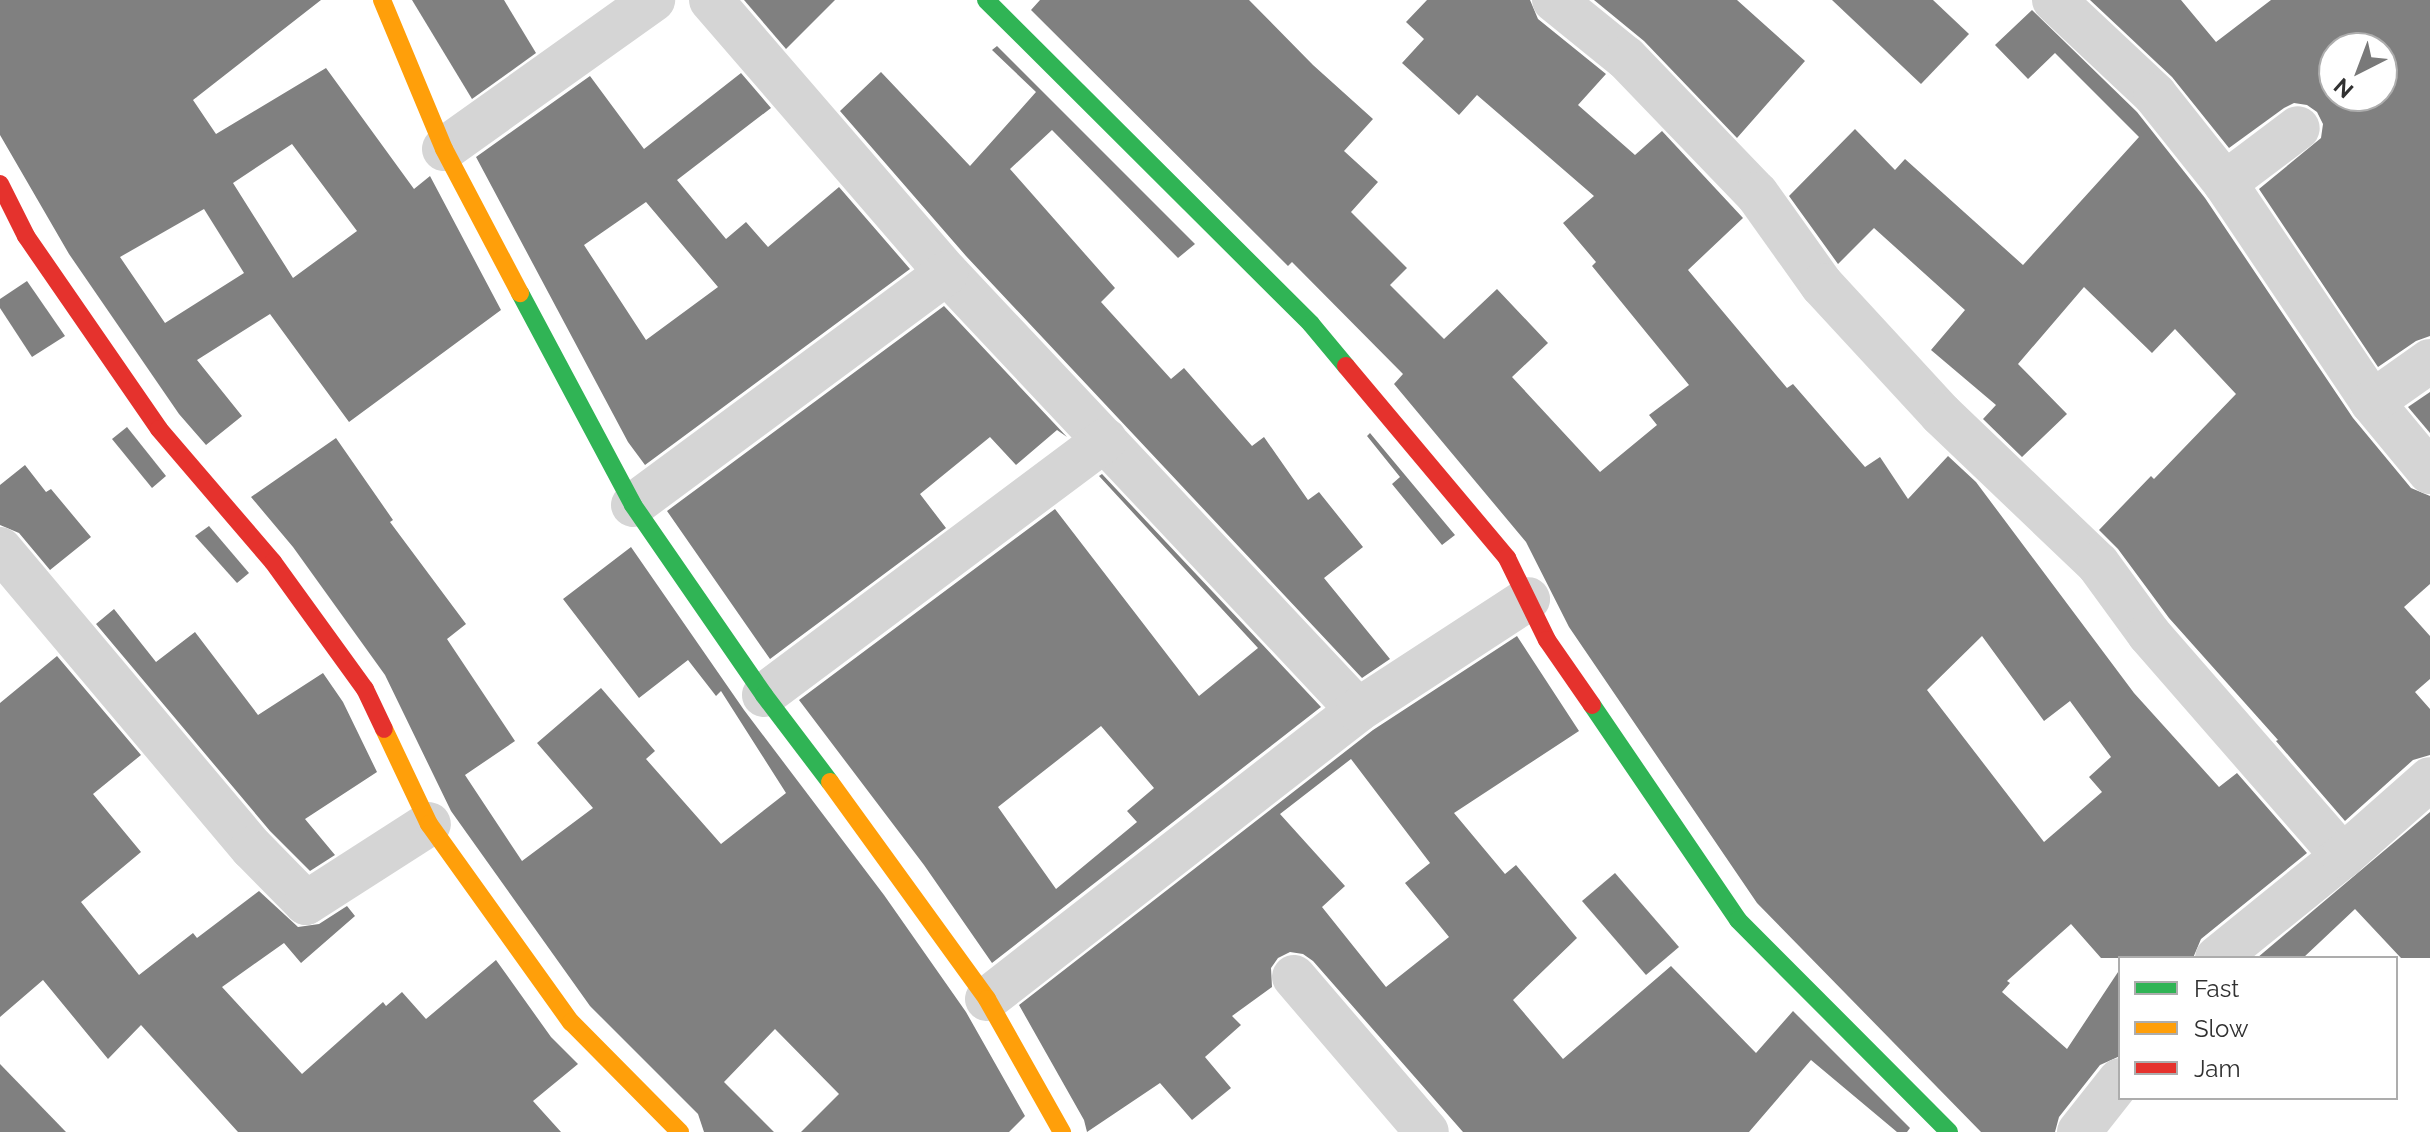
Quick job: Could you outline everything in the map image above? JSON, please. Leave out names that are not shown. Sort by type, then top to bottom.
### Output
[{"type":"street","points":[[382,0],[444,149],[633,505],[764,695],[904,880],[987,999],[1062,1132]]},
{"type":"street","points":[[444,149],[653,0]]},
{"type":"street","points":[[711,0],[947,273],[1358,710]]},
{"type":"street","points":[[986,0],[1311,324],[1507,558],[1547,640],[1738,920],[1949,1132]]},
{"type":"street","points":[[1554,0],[1626,58],[1757,194],[1822,285],[1941,414],[2098,564],[2149,634],[2343,856]]},
{"type":"street","points":[[2054,0],[2155,95],[2225,183],[2372,402],[2430,472]]},
{"type":"street","points":[[2225,183],[2298,128]]},
{"type":"street","points":[[0,184],[26,236],[159,429],[273,562],[365,689],[429,824],[571,1022],[680,1132]]},
{"type":"street","points":[[633,505],[947,273]]},
{"type":"street","points":[[2372,402],[2430,361]]},
{"type":"street","points":[[764,695],[1105,440]]},
{"type":"street","points":[[0,549],[252,848],[306,903],[429,824]]},
{"type":"street","points":[[987,999],[1358,710],[1528,599]]},
{"type":"street","points":[[2219,956],[2343,856],[2422,799]]},
{"type":"street","points":[[1294,977],[1427,1132]]},
{"type":"street","points":[[2079,1132],[2118,1083]]},
{"type":"building","points":[[0,0],[321,0],[193,100],[216,134],[326,68],[414,189],[430,176],[501,310],[349,422],[270,314],[197,360],[242,416],[206,445],[179,414],[69,254],[0,135]],"holes":[[[292,144],[357,231],[293,278],[233,183]],[[204,209],[244,273],[165,323],[120,257]]]},
{"type":"building","points":[[412,0],[504,0],[536,53],[472,99]]},
{"type":"building","points":[[744,0],[835,0],[786,49]]},
{"type":"building","points":[[1040,0],[1249,0],[1313,65],[1373,119],[1344,151],[1378,182],[1351,212],[1407,268],[1390,285],[1444,339],[1497,289],[1548,343],[1512,377],[1600,472],[1657,425],[1649,415],[1689,385],[1592,266],[1596,262],[1563,223],[1594,196],[1477,95],[1459,115],[1402,63],[1424,39],[1406,22],[1427,0],[1530,0],[1538,19],[1606,74],[1578,105],[1635,155],[1662,131],[1743,218],[1688,270],[1787,388],[1793,384],[1865,467],[1880,457],[1908,499],[1948,456],[1976,482],[2134,693],[2219,787],[2237,773],[2307,853],[2201,939],[2194,956],[2101,958],[2071,924],[2007,981],[2010,983],[2002,992],[2067,1049],[2118,972],[2118,1057],[2100,1065],[2059,1117],[2055,1132],[1981,1132],[1757,903],[1569,627],[1526,542],[1394,384],[1403,374],[1292,262],[1288,266],[1031,10]],"holes":[[[1982,636],[2044,721],[2070,701],[2111,757],[2089,777],[2102,792],[2044,842],[1927,690]]]},
{"type":"building","points":[[1594,0],[1737,0],[1805,61],[1737,138],[1644,41]]},
{"type":"building","points":[[1832,0],[1933,0],[1969,34],[1921,84]]},
{"type":"building","points":[[2090,0],[2181,0],[2216,42],[2271,0],[2430,0],[2430,336],[2416,341],[2378,367],[2259,189],[2321,138],[2323,124],[2317,112],[2307,105],[2294,103],[2229,148],[2172,77]]},
{"type":"building","points":[[2032,10],[2137,112],[2205,198],[2353,418],[2411,488],[2430,496],[2430,584],[2404,607],[2430,636],[2430,679],[2415,692],[2430,709],[2430,755],[2413,760],[2345,821],[2278,740],[2169,618],[2118,549],[2099,530],[2151,476],[2154,479],[2236,394],[2175,329],[2152,353],[2084,287],[2018,364],[2067,414],[2022,457],[1983,419],[1996,405],[1931,350],[1965,310],[1874,228],[1838,264],[1789,196],[1855,129],[1895,170],[1905,159],[2023,265],[2139,137],[2055,53],[2028,79],[1995,45]]},
{"type":"building","points":[[997,46],[1195,244],[1178,258],[1052,130],[1010,169],[1115,288],[1101,302],[1171,379],[1184,368],[1252,446],[1264,437],[1308,500],[1319,492],[1363,547],[1324,578],[1390,659],[1362,678],[966,256],[840,111],[881,72],[970,166],[1036,92],[992,50]]},
{"type":"building","points":[[741,73],[771,108],[677,180],[726,239],[746,222],[768,247],[839,187],[910,269],[645,465],[628,442],[476,157],[590,76],[644,149]],"holes":[[[646,202],[718,287],[646,340],[584,245]]]},
{"type":"building","points":[[27,281],[65,336],[32,357],[0,308],[0,299]]},
{"type":"building","points":[[944,306],[1067,437],[1057,430],[1016,465],[990,437],[920,494],[946,528],[770,659],[667,511]]},
{"type":"building","points":[[2430,392],[2430,433],[2408,407]]},
{"type":"building","points":[[127,427],[166,476],[152,488],[112,439]]},
{"type":"building","points":[[1370,433],[1455,535],[1442,545],[1392,484],[1400,477],[1367,436]]},
{"type":"building","points":[[336,438],[393,520],[390,522],[466,624],[447,639],[515,741],[465,775],[522,861],[593,808],[537,743],[601,688],[655,751],[646,759],[721,844],[786,793],[721,691],[716,696],[688,660],[639,698],[563,599],[631,547],[744,710],[884,895],[966,1012],[1025,1116],[1009,1132],[801,1132],[839,1094],[775,1029],[724,1082],[774,1132],[704,1132],[698,1114],[590,1006],[451,811],[385,675],[293,547],[251,497]]},
{"type":"building","points":[[25,465],[46,492],[51,489],[91,537],[50,570],[19,533],[0,525],[0,485]]},
{"type":"building","points":[[1102,474],[1321,707],[992,963],[924,865],[799,700],[1055,509],[1199,696],[1258,648],[1099,476]],"holes":[[[1101,726],[1154,788],[1127,811],[1137,822],[1056,889],[998,807]]]},
{"type":"building","points":[[209,526],[249,573],[237,583],[195,536]]},
{"type":"building","points":[[114,609],[156,662],[195,632],[258,715],[323,673],[343,702],[377,772],[305,819],[335,855],[310,871],[270,831],[96,624]]},
{"type":"building","points":[[1517,636],[1579,731],[1454,813],[1505,874],[1516,865],[1577,938],[1513,1000],[1563,1059],[1671,966],[1756,1053],[1793,1011],[1910,1128],[1907,1132],[1897,1132],[1811,1060],[1749,1132],[1463,1132],[1313,961],[1303,954],[1290,952],[1278,958],[1271,968],[1272,987],[1232,1016],[1241,1025],[1205,1057],[1231,1088],[1192,1120],[1160,1083],[1087,1132],[1084,1120],[1019,1005],[1373,730]],"holes":[[[1351,759],[1430,863],[1405,883],[1449,937],[1386,987],[1322,907],[1345,886],[1280,814]]]},
{"type":"building","points":[[57,656],[141,755],[93,794],[141,852],[81,902],[139,975],[193,933],[197,938],[259,891],[298,927],[319,924],[347,906],[355,916],[301,963],[284,943],[222,987],[302,1074],[383,1002],[386,1006],[402,992],[426,1019],[496,960],[551,1037],[578,1064],[533,1101],[561,1132],[238,1132],[141,1025],[108,1059],[43,980],[0,1017],[0,703]]},
{"type":"building","points":[[2430,812],[2430,958],[2401,958],[2355,909],[2305,956],[2259,956]]},
{"type":"building","points":[[1615,873],[1679,947],[1646,975],[1582,901]]},
{"type":"building","points":[[0,1064],[66,1132],[0,1132]]},
{"type":"traffic: fast","points":[[986,0],[1311,324],[1346,366]]},
{"type":"traffic: fast","points":[[520,293],[633,505],[764,695],[830,782]]},
{"type":"traffic: fast","points":[[1592,705],[1738,920],[1949,1132]]},
{"type":"traffic: slow","points":[[382,0],[444,149],[520,293]]},
{"type":"traffic: slow","points":[[384,729],[429,824],[571,1022],[680,1132]]},
{"type":"traffic: slow","points":[[830,782],[987,999],[1062,1132]]},
{"type":"traffic: jam","points":[[0,184],[26,236],[159,429],[273,562],[365,689],[384,729]]},
{"type":"traffic: jam","points":[[1346,366],[1507,558],[1547,640],[1592,705]]}]
